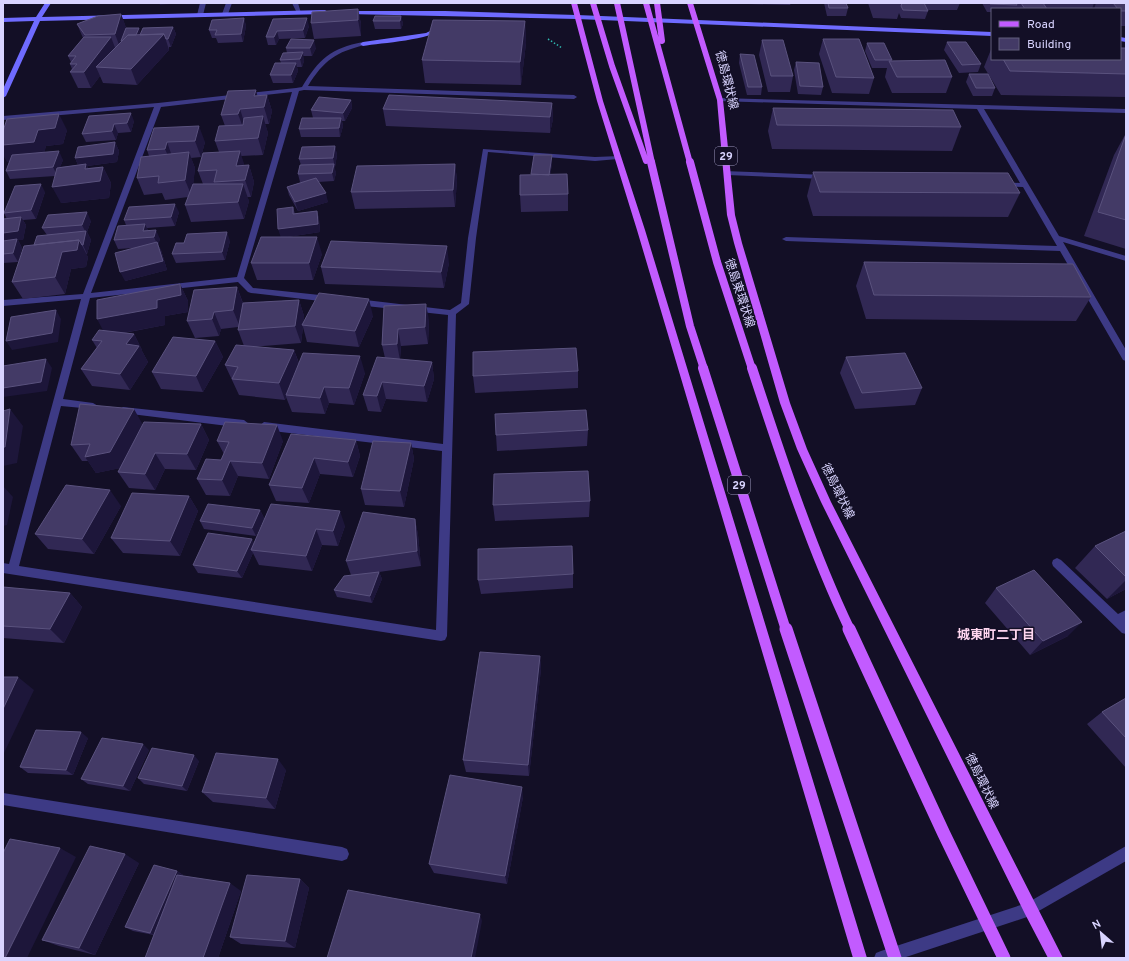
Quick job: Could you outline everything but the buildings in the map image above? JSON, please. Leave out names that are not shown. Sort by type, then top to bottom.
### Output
[{"type":"main road","name":"29","points":[[574,3],[618,157],[638,218],[676,349],[860,958]]},
{"type":"main road","points":[[593,3],[628,114],[658,193]]},
{"type":"main road","name":"29","points":[[617,3],[658,193],[690,326],[733,466],[808,699],[895,958]]},
{"type":"main road","name":"徳島東環状線","points":[[646,3],[698,194],[732,306],[778,447],[829,586],[944,834],[1004,958]]},
{"type":"main road","points":[[657,3],[667,81]]},
{"type":"main road","name":"徳島環状線","points":[[690,3],[720,100],[731,215],[738,243],[785,403],[802,448],[826,502],[1030,910],[1056,958]]},
{"type":"street","points":[[3,96],[38,19],[48,3]]},
{"type":"street","points":[[200,15],[203,3]]},
{"type":"street","points":[[225,14],[229,3]]},
{"type":"street","points":[[295,3],[299,12]]},
{"type":"street","points":[[3,20],[335,12]]},
{"type":"street","points":[[342,12],[577,17],[991,34]]},
{"type":"street","points":[[240,279],[300,89],[325,58],[336,51],[362,44],[427,35],[437,31],[442,26],[445,13]]},
{"type":"street","points":[[3,118],[158,105],[300,89],[574,97]]},
{"type":"street","points":[[720,100],[1126,111]]},
{"type":"street","points":[[158,105],[86,296],[58,402],[8,569],[441,636],[452,313]]},
{"type":"street","points":[[979,106],[1126,358]]},
{"type":"street","points":[[240,279],[251,290],[452,313],[465,304],[472,238],[486,150],[595,159],[618,157]]},
{"type":"street","points":[[727,173],[833,177]]},
{"type":"street","points":[[993,184],[1025,185]]},
{"type":"street","points":[[1056,238],[1126,259]]},
{"type":"street","points":[[786,239],[1062,249]]},
{"type":"street","points":[[3,303],[86,296],[240,279]]},
{"type":"street","points":[[58,402],[447,448]]},
{"type":"street","points":[[1057,563],[1121,618],[1126,629]]},
{"type":"street","points":[[3,799],[342,854]]},
{"type":"street","points":[[881,958],[1030,910],[1126,853]]},
{"type":"district","name":"城東町二丁目","points":[[996,634]]}]
